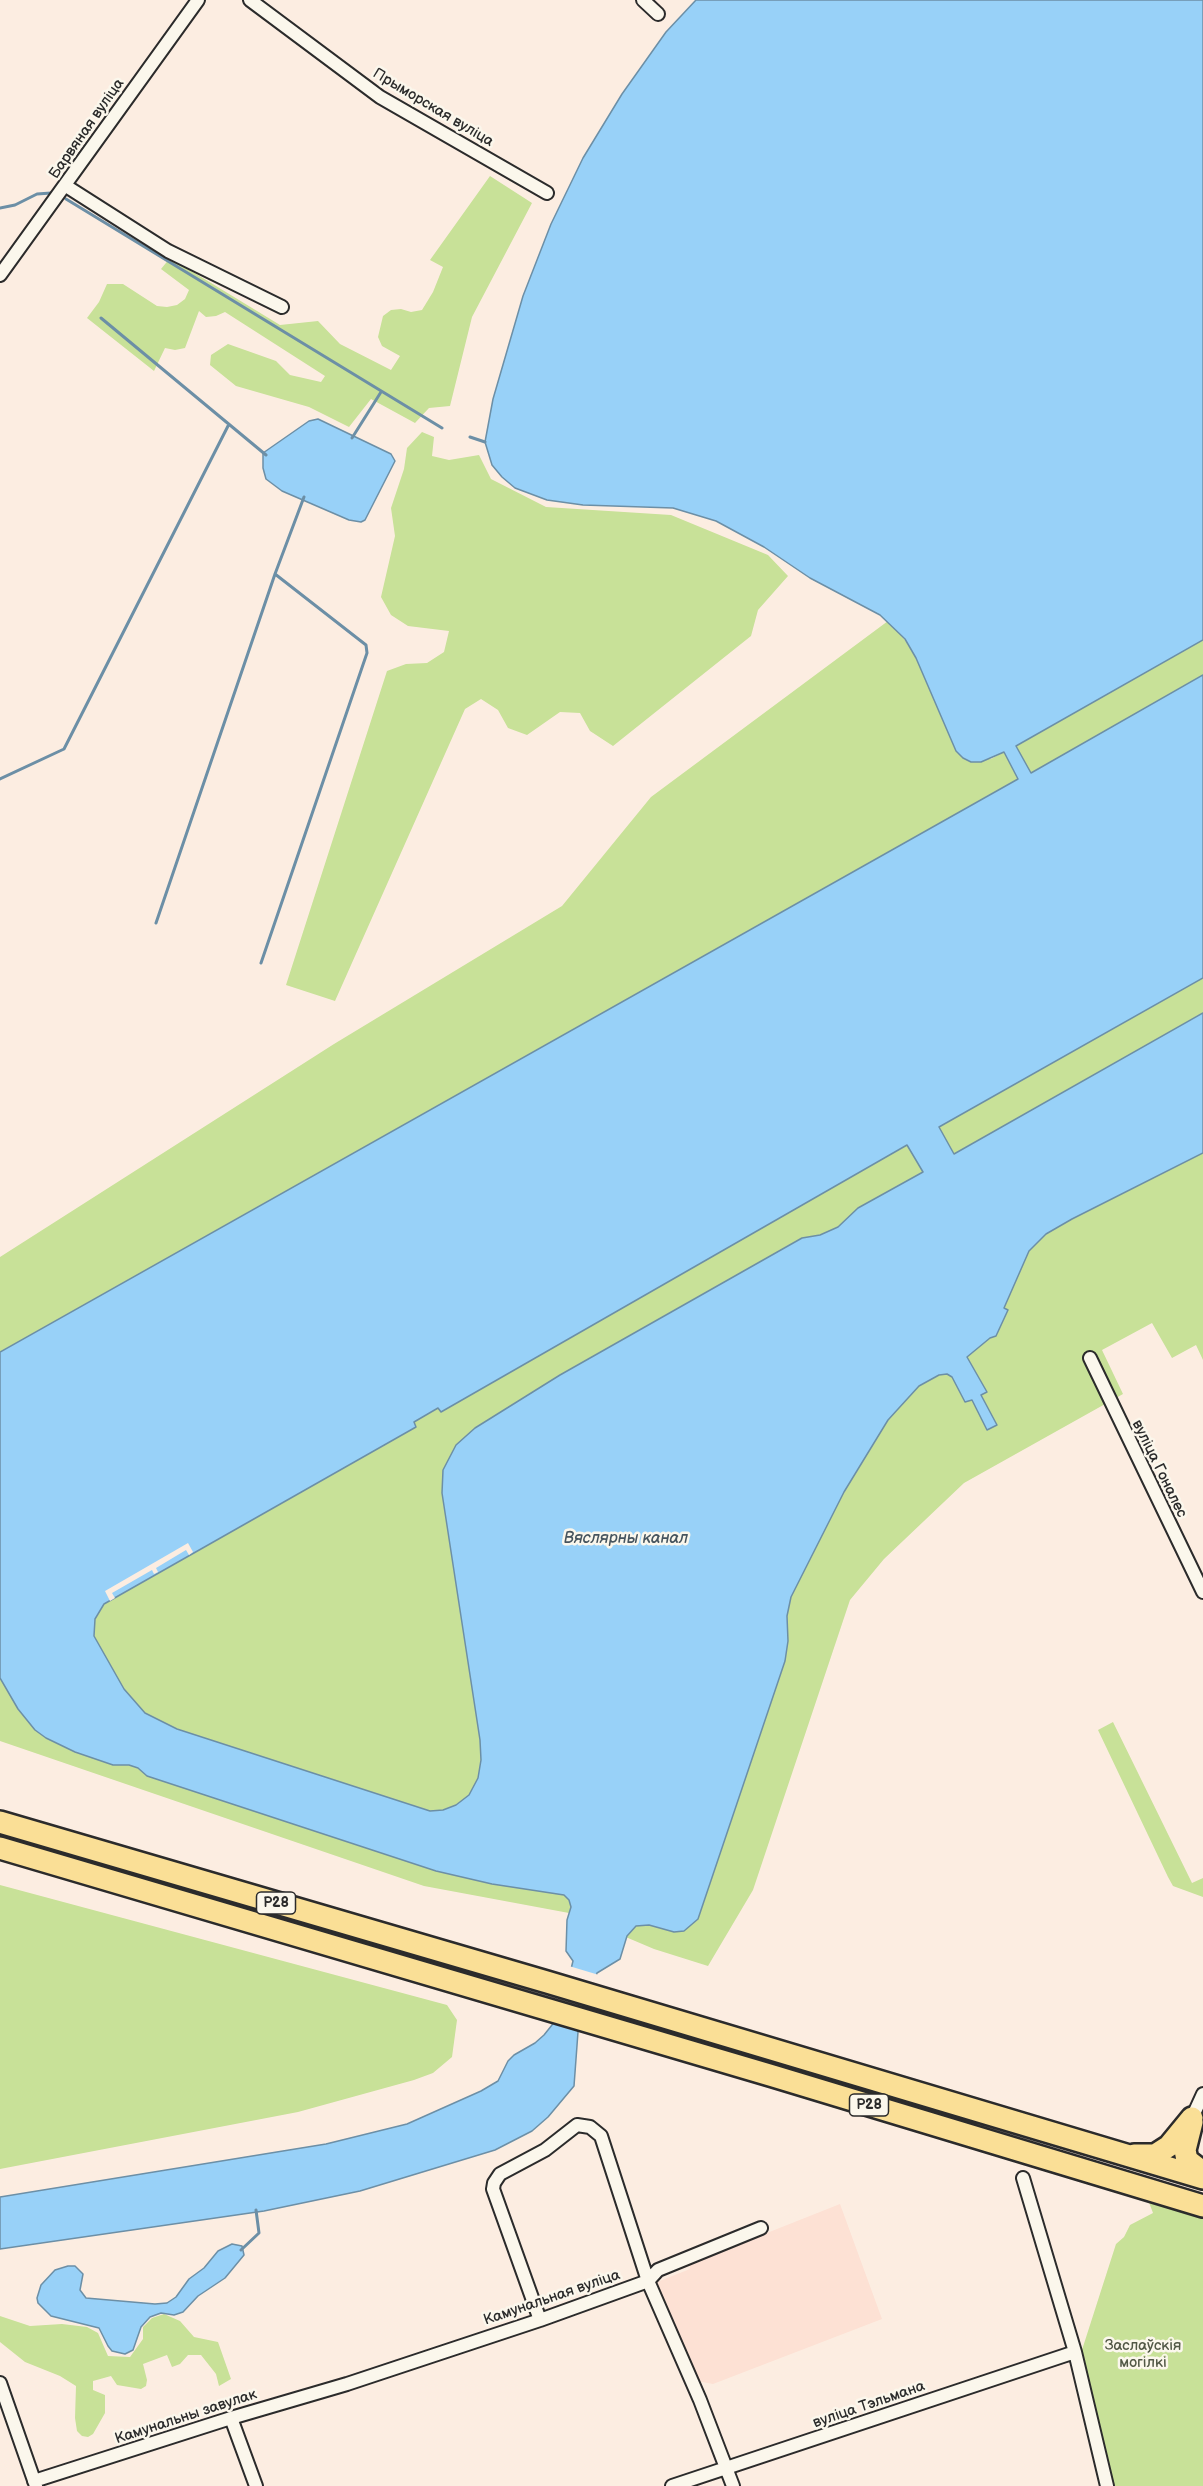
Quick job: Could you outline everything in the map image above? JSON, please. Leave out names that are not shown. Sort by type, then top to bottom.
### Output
[{"type":"highway","name":"Р28","points":[[0,1822],[625,2005],[1203,2178]]},
{"type":"highway","name":"Р28","points":[[0,1848],[618,2030],[1203,2206]]},
{"type":"highway","points":[[1120,2154],[1155,2155],[1169,2146],[1192,2118]]},
{"type":"highway","points":[[1192,2118],[1185,2150],[1187,2160],[1203,2172]]},
{"type":"street","name":"Барвяная вуліца","points":[[0,275],[198,0]]},
{"type":"street","name":"Прыморская вуліца","points":[[250,0],[380,97],[546,193]]},
{"type":"street","points":[[643,0],[658,14]]},
{"type":"street","points":[[66,186],[168,251],[282,307]]},
{"type":"street","name":"вуліца Гоналес","points":[[1090,1358],[1203,1592]]},
{"type":"street","points":[[1192,2118],[1203,2094]]},
{"type":"street","points":[[540,2320],[493,2189],[494,2183],[500,2174],[545,2150],[577,2125],[590,2127],[600,2136],[648,2281],[700,2400],[733,2486]]},
{"type":"street","points":[[1023,2178],[1075,2352],[1107,2486]]},
{"type":"street","name":"Камунальная вуліца","points":[[347,2384],[540,2320],[648,2281],[658,2270],[761,2228]]},
{"type":"street","name":"вуліца Тэльмана","points":[[672,2486],[1075,2352]]},
{"type":"street","points":[[0,2383],[35,2483]]},
{"type":"street","name":"Камунальны завулак","points":[[35,2483],[231,2418],[347,2384]]},
{"type":"street","points":[[231,2418],[256,2486]]},
{"type":"shaded area","points":[[840,2204],[882,2319],[713,2384],[697,2381],[657,2282],[690,2269],[689,2261],[724,2250]]},
{"type":"green space","points":[[490,176],[532,203],[472,317],[450,406],[429,408],[415,423],[371,399],[349,427],[309,407],[236,386],[210,365],[211,355],[228,344],[276,361],[290,375],[321,382],[325,376],[225,312],[206,317],[199,311],[185,348],[175,350],[165,348],[154,371],[87,318],[99,302],[107,284],[123,284],[157,306],[177,305],[185,299],[189,290],[161,269],[170,258],[280,325],[318,321],[340,344],[391,370],[400,356],[382,346],[378,337],[383,316],[391,310],[401,309],[411,312],[422,310],[433,292],[443,267],[430,260]]},
{"type":"green space","points":[[422,432],[434,437],[432,456],[449,460],[479,455],[491,479],[546,507],[671,515],[768,555],[788,576],[758,610],[751,636],[613,746],[590,731],[580,713],[560,712],[527,735],[508,728],[498,710],[481,699],[465,709],[335,1001],[286,985],[387,671],[406,664],[427,663],[444,652],[449,631],[408,626],[391,615],[381,597],[395,536],[391,508],[404,469],[407,448]]},
{"type":"green space","name":"Вяслярны канал","points":[[888,621],[905,640],[916,658],[956,751],[991,759],[1203,640],[1203,1360],[1196,1345],[1172,1358],[1152,1323],[1102,1350],[1123,1394],[964,1483],[884,1559],[850,1600],[753,1890],[708,1966],[654,1949],[569,1913],[424,1886],[0,1741],[0,1257],[334,1044],[562,906],[651,797]]},
{"type":"green space","points":[[1113,1722],[1192,1883],[1203,1878],[1203,1897],[1173,1886],[1168,1877],[1098,1730]]},
{"type":"green space","points":[[0,1885],[447,2005],[457,2020],[452,2057],[433,2073],[414,2080],[298,2112],[0,2169]]},
{"type":"green space","name":"Заслаўскія могілкі","points":[[1147,2197],[1203,2213],[1203,2486],[1111,2486],[1081,2353],[1116,2244],[1124,2237],[1130,2225],[1153,2213]]},
{"type":"green space","points":[[164,2314],[180,2321],[194,2337],[218,2342],[231,2379],[219,2386],[216,2374],[201,2355],[188,2355],[180,2364],[172,2367],[167,2355],[143,2364],[147,2380],[146,2386],[141,2389],[117,2385],[111,2376],[93,2381],[93,2390],[105,2395],[105,2413],[93,2434],[88,2437],[82,2436],[77,2431],[76,2386],[60,2376],[25,2362],[0,2342],[0,2316],[30,2326],[62,2324],[87,2327],[98,2333],[108,2356],[130,2357],[143,2339],[143,2327],[152,2318]]},
{"type":"water","name":"Вяслярны канал","points":[[696,0],[1203,0],[1203,640],[1016,746],[1031,773],[1203,675],[1203,978],[939,1127],[954,1154],[1203,1013],[1203,1153],[1072,1219],[1046,1234],[1029,1251],[1004,1308],[1008,1310],[996,1336],[990,1338],[967,1357],[987,1392],[981,1395],[997,1425],[987,1430],[972,1400],[965,1402],[952,1377],[947,1374],[939,1375],[919,1386],[888,1420],[844,1492],[791,1597],[787,1616],[788,1641],[785,1661],[698,1919],[684,1931],[674,1932],[649,1925],[636,1926],[627,1936],[620,1959],[597,1973],[578,2032],[574,2086],[548,2117],[532,2131],[495,2150],[360,2191],[264,2211],[0,2249],[0,2197],[326,2144],[407,2124],[481,2091],[498,2081],[508,2061],[535,2043],[552,2025],[573,1961],[566,1951],[567,1920],[571,1907],[564,1895],[492,1884],[436,1871],[147,1776],[138,1768],[129,1765],[113,1765],[75,1752],[35,1730],[18,1709],[0,1678],[0,1352],[1018,779],[1004,752],[981,762],[971,762],[956,751],[916,658],[905,639],[880,615],[810,578],[764,547],[716,521],[673,508],[583,505],[547,500],[515,488],[492,465],[485,442],[493,399],[523,296],[551,224],[583,158],[622,94],[666,32]],"holes":[[[907,1145],[923,1172],[858,1208],[838,1227],[820,1235],[802,1238],[560,1375],[475,1428],[456,1445],[443,1470],[442,1493],[480,1740],[481,1760],[478,1778],[469,1795],[456,1805],[443,1810],[430,1811],[177,1729],[145,1713],[124,1689],[94,1636],[95,1619],[104,1604],[416,1427],[414,1422],[438,1408],[441,1412]]]},
{"type":"water","points":[[318,419],[391,454],[395,461],[365,520],[361,522],[349,520],[282,491],[266,479],[263,453],[309,421]]},
{"type":"water","points":[[232,2244],[242,2246],[244,2255],[225,2278],[198,2296],[183,2312],[174,2315],[161,2313],[150,2317],[141,2327],[133,2350],[125,2354],[112,2351],[99,2328],[51,2316],[38,2303],[37,2298],[41,2285],[55,2270],[75,2266],[83,2274],[80,2290],[86,2298],[167,2303],[176,2297],[189,2279],[204,2268],[218,2251]]},
{"type":"pier","points":[[188,1543],[193,1552],[189,1555],[186,1550],[156,1568],[158,1572],[154,1574],[152,1570],[112,1593],[115,1598],[110,1601],[105,1591]]},
{"type":"pier","points":[[569,1966],[599,1975],[582,2027],[551,2019]]},
{"type":"waterway","points":[[0,208],[15,205],[37,194],[51,193]]},
{"type":"waterway","points":[[66,199],[442,428]]},
{"type":"waterway","points":[[101,318],[266,455]]},
{"type":"waterway","points":[[352,438],[381,392]]},
{"type":"waterway","points":[[0,779],[64,749],[228,426]]},
{"type":"waterway","points":[[470,437],[485,442]]},
{"type":"waterway","points":[[156,923],[275,574],[304,497]]},
{"type":"waterway","points":[[261,963],[367,653],[366,645],[275,574]]},
{"type":"waterway","points":[[241,2250],[259,2233],[256,2210]]}]
